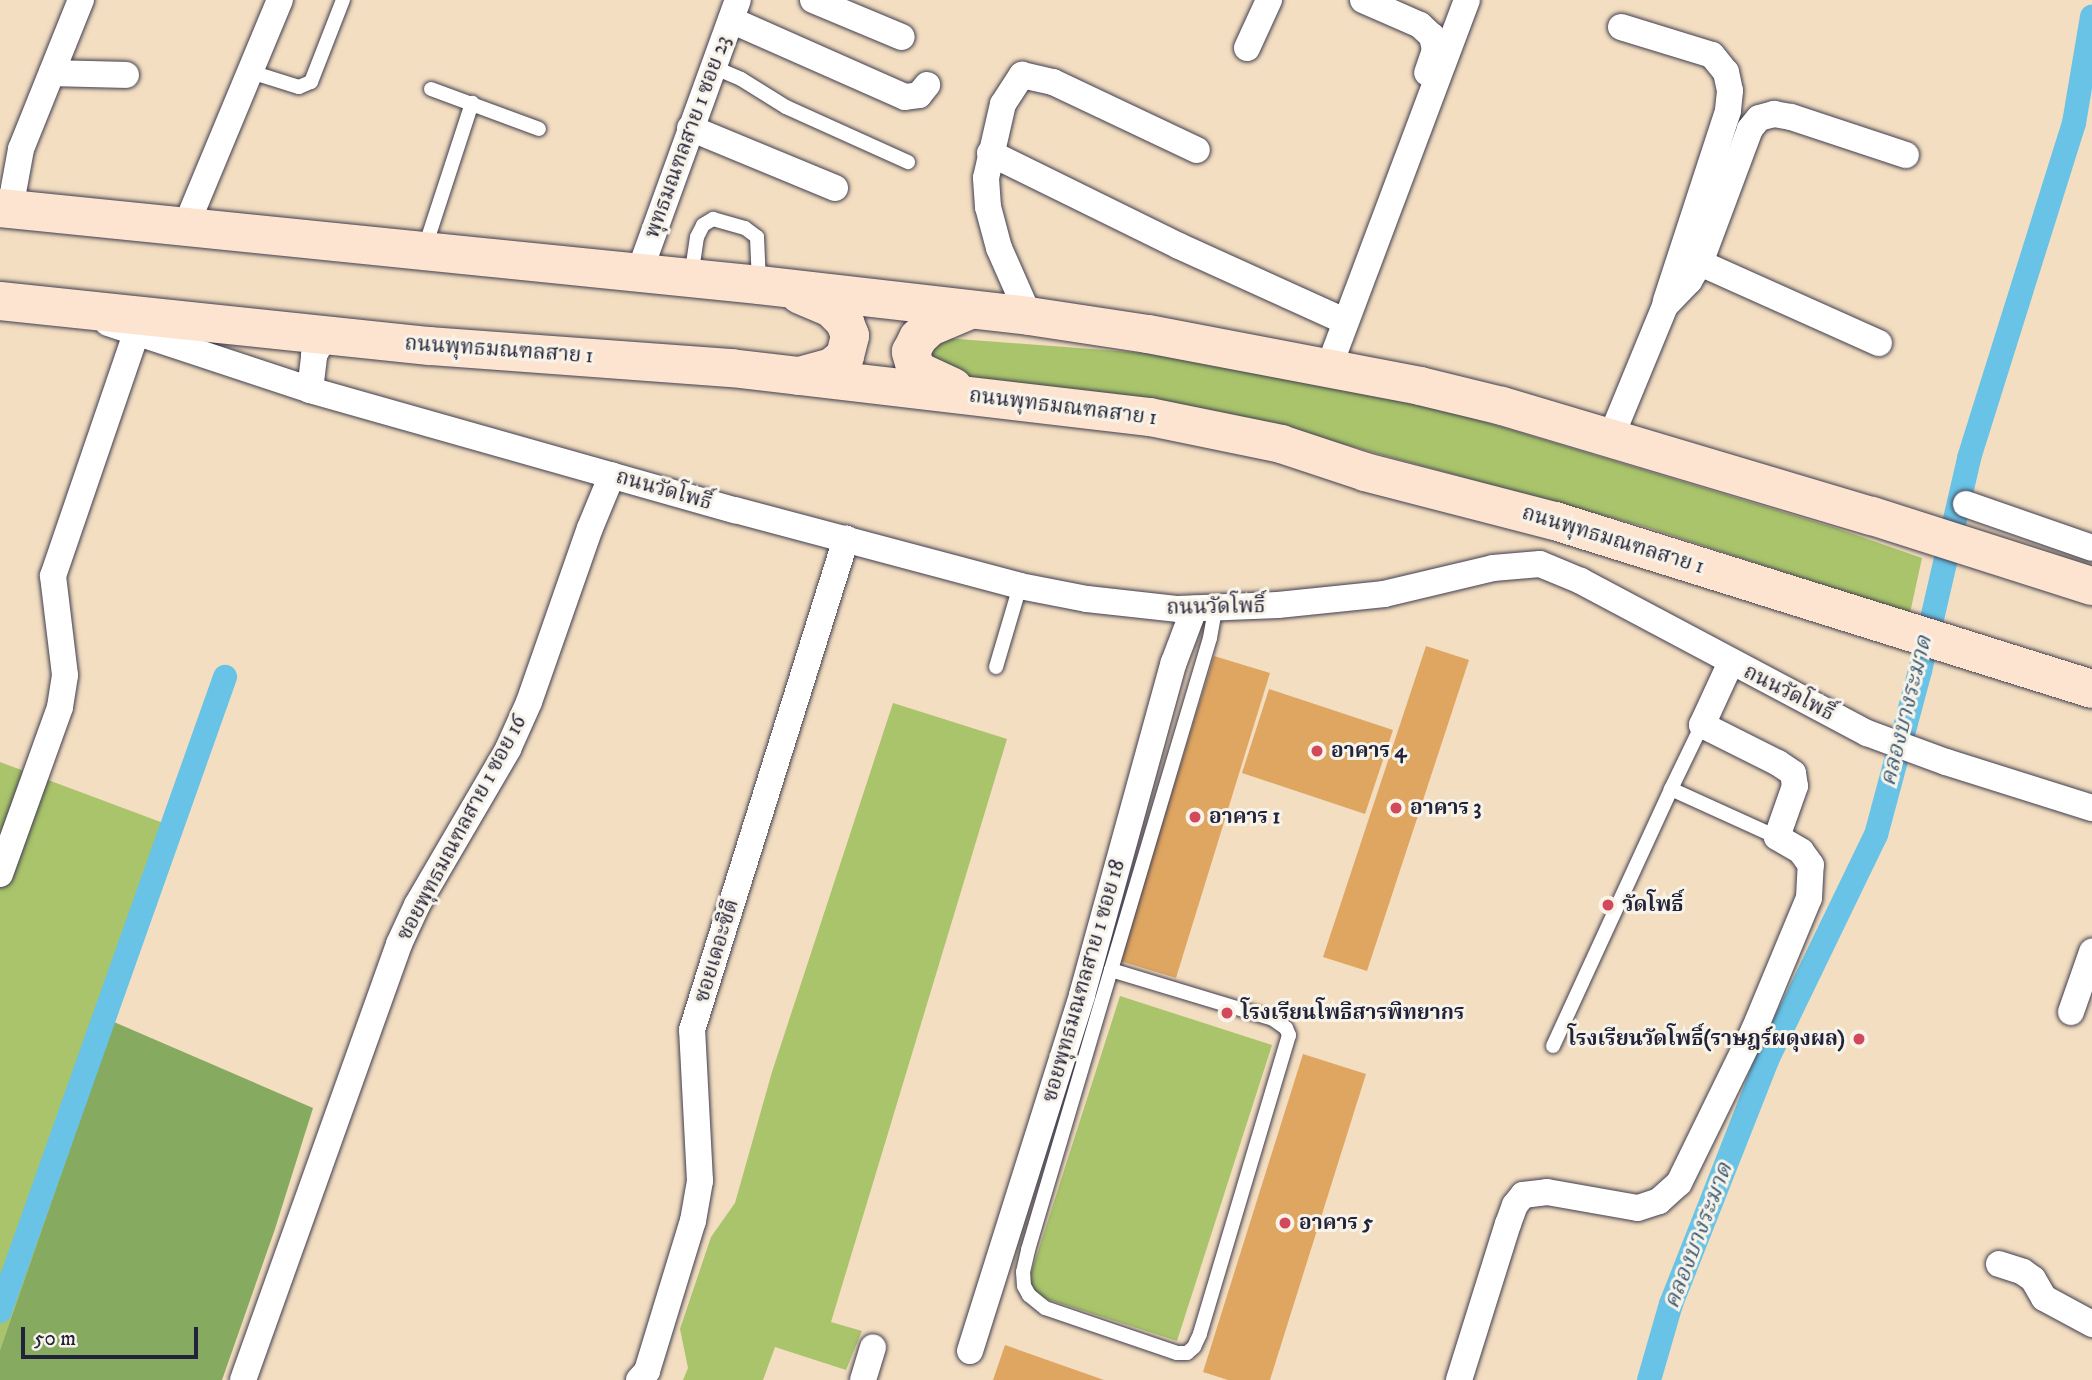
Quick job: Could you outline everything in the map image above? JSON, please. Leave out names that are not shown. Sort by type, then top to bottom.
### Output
[{"type":"main road","points":[[5,209],[691,277],[1029,316],[1149,334],[1329,368],[1496,404],[1872,516],[2092,586]]},
{"type":"main road","points":[[771,286],[831,308],[845,322],[850,336],[845,356],[832,367],[799,376]]},
{"type":"main road","name":"ถนนพุทธมณฑลสาย 1","points":[[0,301],[324,336],[799,376],[1150,417],[1281,444],[1365,472],[1555,521],[2092,689]]},
{"type":"main road","points":[[971,310],[930,327],[918,338],[911,352],[916,370],[971,395]]},
{"type":"street","points":[[5,209],[21,149],[81,0]]},
{"type":"street","points":[[185,228],[280,0]]},
{"type":"street","points":[[813,0],[902,37]]},
{"type":"street","points":[[1247,48],[1269,0]]},
{"type":"street","points":[[1363,0],[1420,25],[1432,36],[1435,50],[1419,98]]},
{"type":"street","points":[[1329,368],[1344,321],[1467,0]]},
{"type":"street","points":[[734,10],[905,97],[919,95],[927,85]]},
{"type":"street","name":"พุทธมณฑลสาย 1 ซอย 23","points":[[639,273],[734,10]]},
{"type":"street","points":[[1611,437],[1665,306],[1728,111],[1730,91],[1726,72],[1712,55],[1621,27]]},
{"type":"street","points":[[52,73],[126,75]]},
{"type":"street","points":[[1029,316],[999,248],[988,207],[986,178],[1003,104],[1022,75],[1053,82],[1197,150]]},
{"type":"street","points":[[1665,306],[1689,281],[1700,263],[1750,129],[1759,118],[1774,114],[1791,117],[1906,155]]},
{"type":"street","points":[[690,128],[835,188]]},
{"type":"street","points":[[990,153],[1179,246],[1344,321]]},
{"type":"street","points":[[1700,263],[1880,343]]},
{"type":"street","name":"ถนนวัดโพธิ์","points":[[77,311],[136,334],[310,390],[612,475],[1020,586],[1140,607],[1205,609],[1359,597],[1493,568],[1540,564],[1581,581],[1867,733],[1946,762],[2092,808]]},
{"type":"street","points":[[0,874],[60,707],[65,675],[53,576],[136,334]]},
{"type":"street","points":[[310,390],[314,355],[324,336]]},
{"type":"street","name":"ซอยพุทธมณฑลสาย 1 ซอย 16","points":[[243,1380],[399,944],[417,905],[508,749],[529,702],[590,528],[612,475]]},
{"type":"street","points":[[1966,504],[2092,548]]},
{"type":"street","points":[[1540,564],[1555,521]]},
{"type":"street","name":"ซอยเดอะซิตี","points":[[646,1377],[692,1221],[700,1181],[692,1030],[846,539]]},
{"type":"street","name":"ซอยพุทธมณฑลสาย 1 ซอย 18","points":[[970,1351],[1082,995],[1174,662],[1205,609]]},
{"type":"street","points":[[1459,1380],[1508,1224],[1515,1205],[1524,1195],[1547,1192],[1639,1208],[1659,1201],[1679,1183],[1754,1030],[1809,898],[1811,865],[1801,851],[1777,837],[1796,786],[1793,774],[1778,763],[1702,725],[1731,663]]},
{"type":"street","points":[[2071,1012],[2092,952]]},
{"type":"street","points":[[1999,1264],[2023,1272],[2033,1279],[2044,1298],[2092,1324]]},
{"type":"street","points":[[863,1380],[873,1348]]},
{"type":"lane","points":[[251,72],[299,87],[311,82],[343,0]]},
{"type":"lane","points":[[713,67],[741,79],[786,107],[908,162]]},
{"type":"lane","points":[[431,89],[539,129]]},
{"type":"lane","points":[[423,252],[472,103]]},
{"type":"lane","points":[[691,277],[697,237],[703,225],[713,219],[745,228],[757,237],[771,286]]},
{"type":"lane","points":[[996,667],[1020,586]]},
{"type":"lane","points":[[1111,970],[1273,1019],[1289,1035],[1200,1334],[1194,1347],[1187,1353],[1177,1353],[1045,1308],[1029,1295],[1024,1286],[1028,1250],[1111,970],[1210,638],[1205,609]]},
{"type":"lane","points":[[1553,1046],[1702,725]]},
{"type":"lane","points":[[1671,789],[1777,837]]},
{"type":"green space","points":[[945,338],[1157,354],[1439,408],[1836,528],[1922,558],[1910,613],[1646,527],[1284,428],[944,375],[927,349]]},
{"type":"green space","points":[[893,703],[1007,739],[831,1322],[862,1331],[846,1370],[775,1347],[763,1380],[683,1380],[688,1368],[680,1329],[711,1237],[735,1203],[772,1072]]},
{"type":"green space","points":[[0,762],[182,830],[0,1350]]},
{"type":"green space","points":[[1120,996],[1272,1045],[1177,1341],[1025,1292]]},
{"type":"green space","points":[[114,1022],[313,1108],[275,1229],[222,1380],[0,1380],[0,1350]]},
{"type":"building","name":"อาคาร 3","points":[[1426,646],[1469,660],[1367,971],[1323,957]]},
{"type":"building","name":"อาคาร 1","points":[[1214,656],[1270,673],[1176,978],[1120,961]]},
{"type":"building","name":"อาคาร 4","points":[[1269,689],[1393,730],[1365,814],[1242,773]]},
{"type":"building","name":"อาคาร 5","points":[[1303,1054],[1366,1074],[1270,1380],[1228,1380],[1203,1372]]},
{"type":"building","points":[[1005,1345],[1104,1380],[993,1380]]},
{"type":"waterway","name":"คลองบางระมาด","points":[[1649,1380],[1671,1304],[1767,1060],[1876,835],[1920,671],[1969,458],[2074,123],[2092,17]]},
{"type":"waterway","points":[[0,1311],[225,677]]},
{"type":"place","name":"อาคาร 4","points":[[1317,751]]},
{"type":"place","name":"อาคาร 3","points":[[1396,808]]},
{"type":"place","name":"อาคาร 1","points":[[1195,817]]},
{"type":"place","name":"วัดโพธิ์","points":[[1608,905]]},
{"type":"place","name":"โรงเรียนโพธิสารพิทยากร","points":[[1227,1013]]},
{"type":"place","name":"โรงเรียนวัดโพธิ์(ราษฎร์ผดุงผล)","points":[[1859,1039]]},
{"type":"place","name":"อาคาร 5","points":[[1285,1223]]}]
